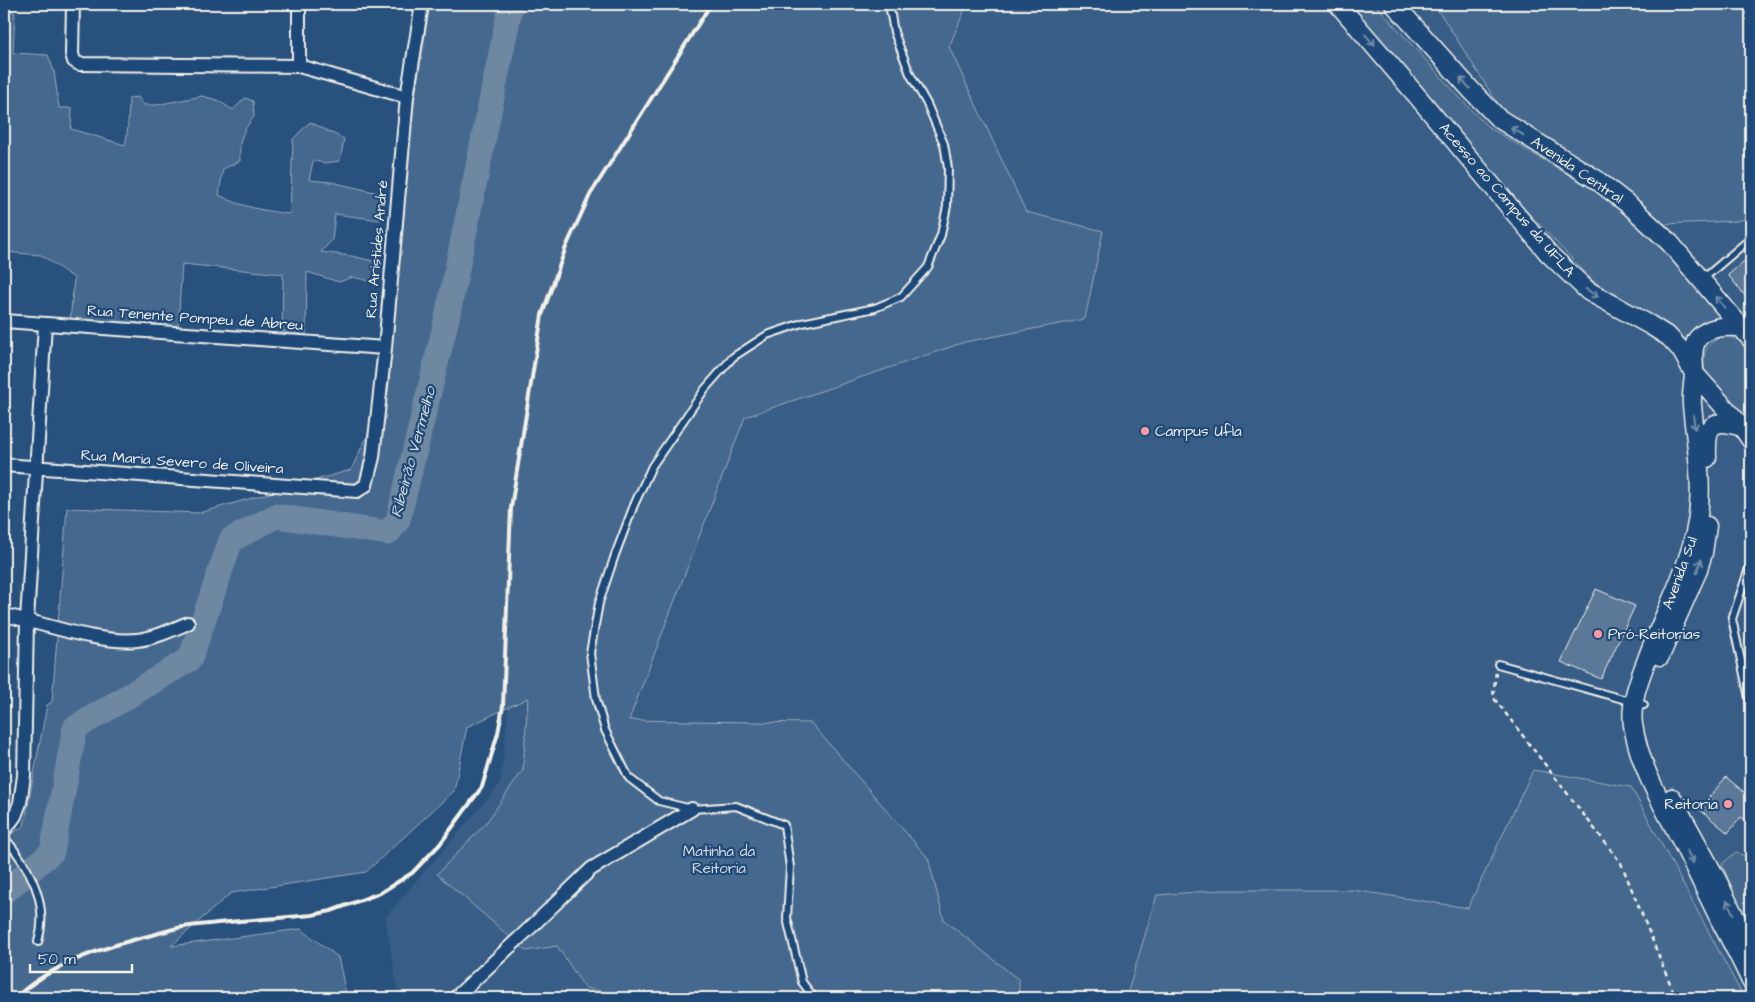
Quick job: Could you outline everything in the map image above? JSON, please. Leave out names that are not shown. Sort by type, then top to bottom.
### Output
[{"type":"street","points":[[73,4],[72,50],[74,61],[86,65],[299,66],[407,96]]},
{"type":"street","points":[[299,4],[299,66]]},
{"type":"street","name":"Rua Aristides André","points":[[357,491],[366,485],[369,478],[384,348],[407,96],[422,4]]},
{"type":"street","name":"Acesso ao Campus da UFLA","points":[[1338,4],[1549,254],[1588,292],[1650,325],[1669,338],[1681,350],[1694,373]]},
{"type":"street","name":"Avenida Central","points":[[1394,4],[1498,118],[1597,180],[1629,205],[1670,242],[1746,333]]},
{"type":"street","name":"Rua Tenente Pompeu de Abreu","points":[[4,321],[384,348]]},
{"type":"street","points":[[4,831],[15,816],[20,803],[24,776],[27,620],[45,324]]},
{"type":"street","name":"Avenida Sul","points":[[1746,333],[1729,326],[1715,328],[1698,339],[1693,350],[1692,404],[1699,462],[1699,506],[1696,527],[1678,584],[1638,682],[1638,704],[1633,723],[1638,748],[1652,786],[1751,981]]},
{"type":"street","points":[[1694,373],[1747,433]]},
{"type":"street","name":"Avenida Sul","points":[[1638,704],[1648,688],[1703,553],[1709,484],[1707,436],[1709,430],[1717,423],[1726,422],[1747,433]]},
{"type":"street","name":"Rua Maria Severo de Oliveira","points":[[4,465],[357,491]]},
{"type":"street","points":[[4,615],[82,634],[122,640],[138,640],[154,636],[188,623]]},
{"type":"street","name":"Avenida Sul","points":[[1638,704],[1655,765],[1717,880],[1751,951]]},
{"type":"street","points":[[455,998],[531,928],[590,869],[692,809]]},
{"type":"lane","points":[[814,998],[802,982],[787,918],[790,867],[784,825],[736,806],[692,809],[659,801],[629,778],[605,730],[596,699],[590,653],[599,603],[634,505],[652,466],[705,389],[733,357],[766,335],[802,323],[875,308],[901,297],[928,267],[941,235],[947,206],[948,168],[944,144],[927,104],[910,74],[894,32],[889,4]]},
{"type":"lane","points":[[1702,280],[1751,238]]},
{"type":"lane","points":[[1751,562],[1732,619],[1751,707]]},
{"type":"lane","points":[[1498,664],[1638,704]]},
{"type":"lane","points":[[4,836],[31,874],[42,910],[42,930],[38,942]]},
{"type":"path","points":[[1498,664],[1492,697],[1621,863],[1676,998]]},
{"type":"shaded area","name":"Campus Ufla","points":[[547,4],[1751,4],[1751,998],[399,998],[385,917],[500,784],[551,319]]},
{"type":"green space","name":"Matinha da Reitoria","points":[[430,4],[967,4],[949,47],[1026,212],[1103,231],[1085,319],[965,342],[745,417],[629,720],[811,723],[928,858],[944,920],[1019,980],[1019,998],[616,998],[611,993],[585,988],[557,946],[526,951],[437,874],[486,823],[523,770],[528,698],[467,727],[454,791],[366,872],[231,893],[171,946],[301,929],[338,957],[347,998],[4,998],[4,838],[24,826],[47,705],[52,702],[67,508],[199,513],[351,470],[388,391],[413,108]]},
{"type":"green space","points":[[1351,4],[1375,4],[1488,127],[1591,188],[1628,216],[1623,200],[1509,137],[1500,107],[1442,16],[1432,4],[1751,4],[1751,217],[1737,221],[1639,225],[1669,255],[1722,319],[1688,342],[1675,329],[1593,281],[1476,158]]},
{"type":"green space","points":[[4,7],[15,13],[13,53],[48,55],[54,71],[59,108],[72,108],[71,129],[125,145],[128,128],[129,98],[138,97],[144,105],[156,105],[202,96],[217,100],[233,110],[245,98],[253,101],[254,117],[242,137],[240,161],[223,169],[219,195],[236,203],[262,210],[290,214],[293,139],[310,122],[344,139],[340,161],[326,163],[313,161],[309,180],[331,182],[383,194],[380,220],[335,214],[332,240],[321,252],[378,262],[373,282],[353,277],[339,282],[307,272],[306,335],[282,331],[283,274],[182,264],[178,326],[70,322],[74,278],[41,255],[4,252]]},
{"type":"green space","points":[[1724,336],[1736,339],[1751,354],[1751,430],[1706,377],[1705,352],[1712,343]]},
{"type":"green space","points":[[1533,770],[1631,787],[1744,998],[1126,998],[1157,895],[1222,890],[1353,890],[1468,908]]},
{"type":"green space","points":[[1736,852],[1749,858],[1751,856],[1751,933],[1722,864]]},
{"type":"building","points":[[1751,255],[1751,303],[1728,275]]},
{"type":"building","name":"Pró-Reitorias","points":[[1596,589],[1635,606],[1601,679],[1561,662]]},
{"type":"building","name":"Reitoria","points":[[1726,777],[1751,798],[1751,825],[1741,817],[1728,833],[1699,809]]},
{"type":"waterway","name":"Ribeirão Vermelho","points":[[4,892],[52,852],[75,728],[190,659],[231,540],[276,516],[388,533],[398,520],[447,318],[511,4]]},
{"type":"railway","points":[[15,998],[46,975],[63,966],[81,957],[118,944],[186,927],[312,915],[331,911],[380,893],[412,873],[440,844],[482,787],[498,733],[503,706],[511,508],[542,315],[566,247],[590,195],[711,4]]},
{"type":"place","name":"Campus Ufla","points":[[1145,431]]},
{"type":"place","name":"Pró-Reitorias","points":[[1598,634]]},
{"type":"place","name":"Reitoria","points":[[1728,804]]}]
